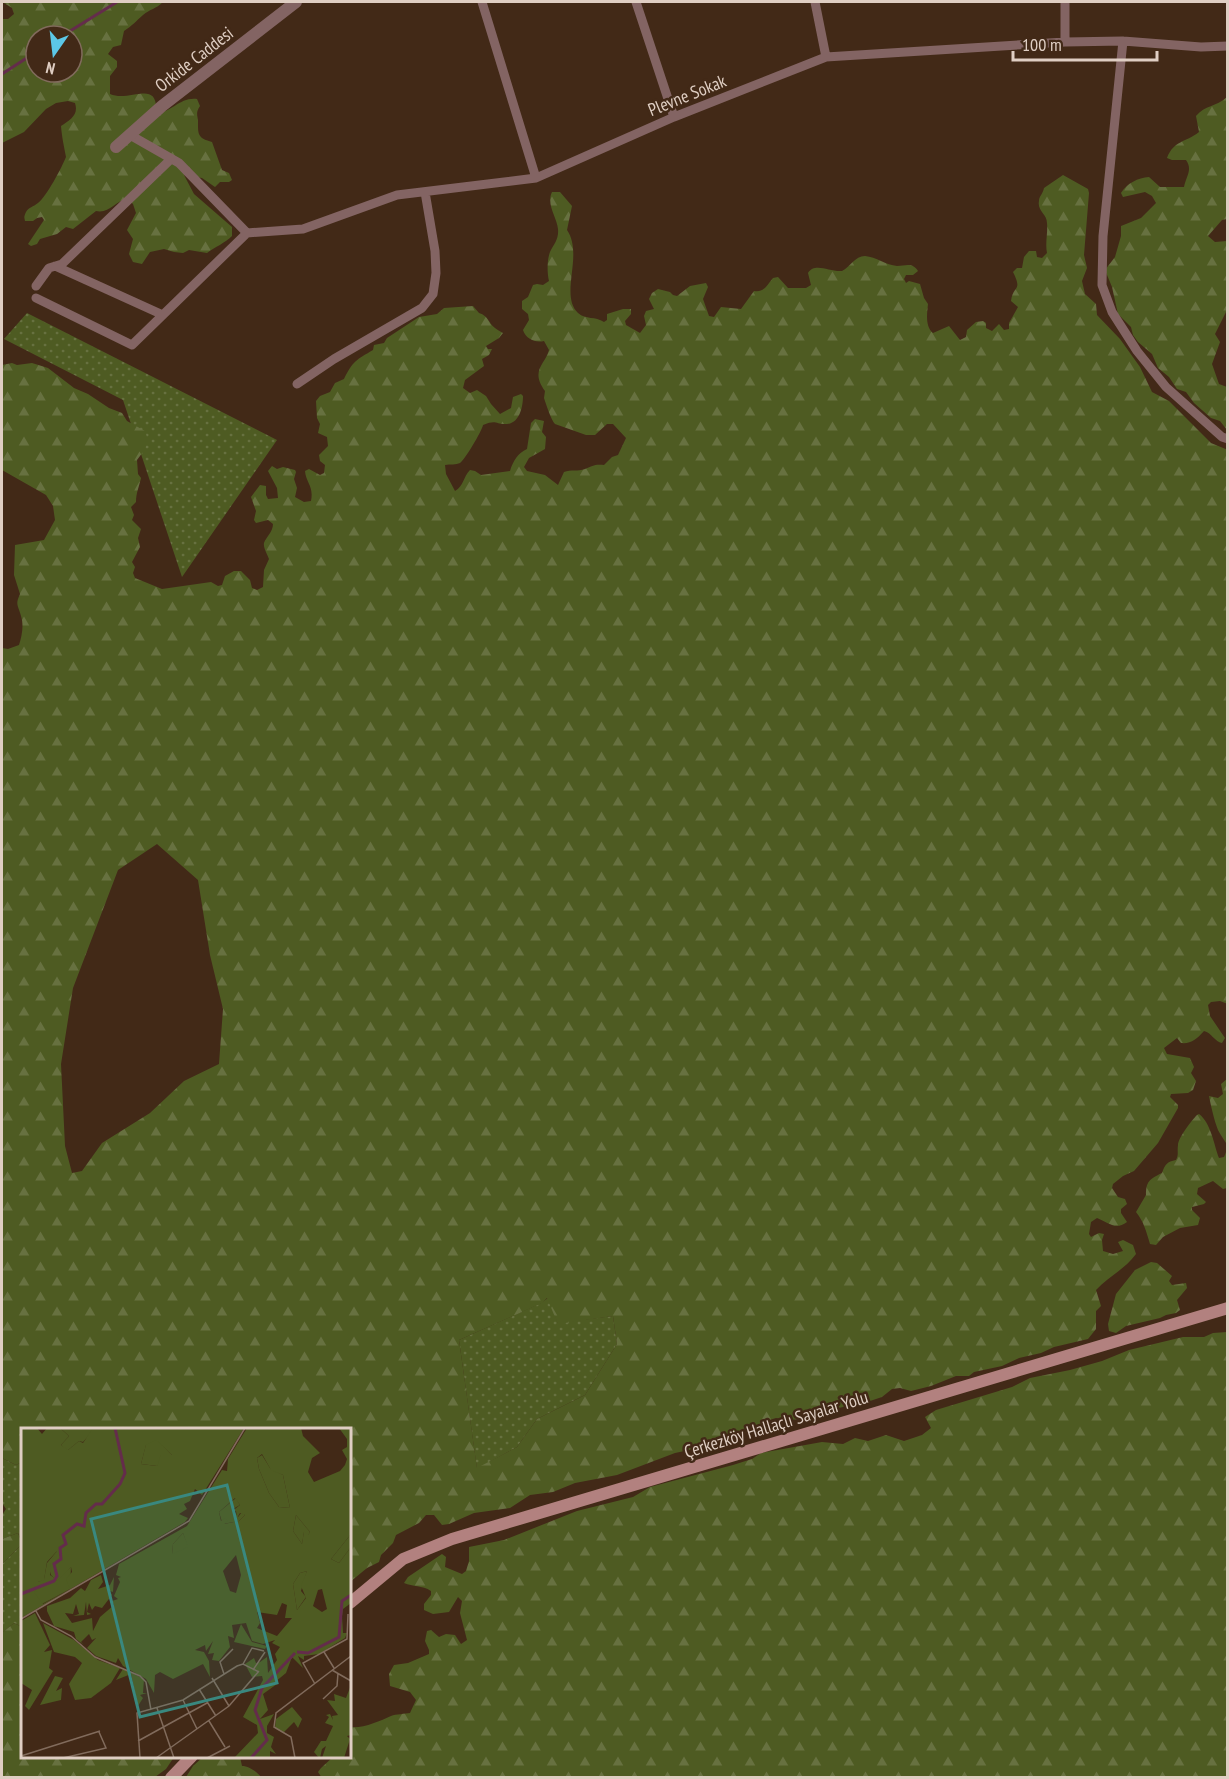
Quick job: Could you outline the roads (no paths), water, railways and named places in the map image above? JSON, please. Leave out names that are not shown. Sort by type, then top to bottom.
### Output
[{"type":"main road","name":"Çerkezköy Hallaçlı Sayalar Yolu","points":[[351,1602],[403,1559],[452,1539],[1227,1308]]},
{"type":"main road","points":[[171,1778],[190,1758]]},
{"type":"street","name":"Orkide Caddesi","points":[[116,147],[162,106],[296,2]]},
{"type":"street","points":[[482,2],[536,178]]},
{"type":"street","points":[[636,2],[674,117]]},
{"type":"street","points":[[815,2],[826,57]]},
{"type":"street","points":[[1065,2],[1065,42]]},
{"type":"street","points":[[1123,41],[1103,236],[1102,285],[1112,312],[1137,351],[1166,387],[1227,439]]},
{"type":"street","name":"Plevne Sokak","points":[[247,233],[303,229],[397,195],[536,178],[674,117],[826,57],[1065,42],[1123,41],[1201,47],[1227,46]]},
{"type":"street","points":[[36,298],[132,345],[247,233],[179,163],[130,135]]},
{"type":"street","points":[[36,286],[49,268],[62,264],[171,159]]},
{"type":"street","points":[[297,384],[334,359],[422,308],[433,294],[436,273],[435,251],[425,192]]},
{"type":"street","points":[[55,266],[162,315]]},
{"type":"waterway","points":[[81,24],[117,2]]},
{"type":"waterway","points":[[2,74],[24,60]]}]
